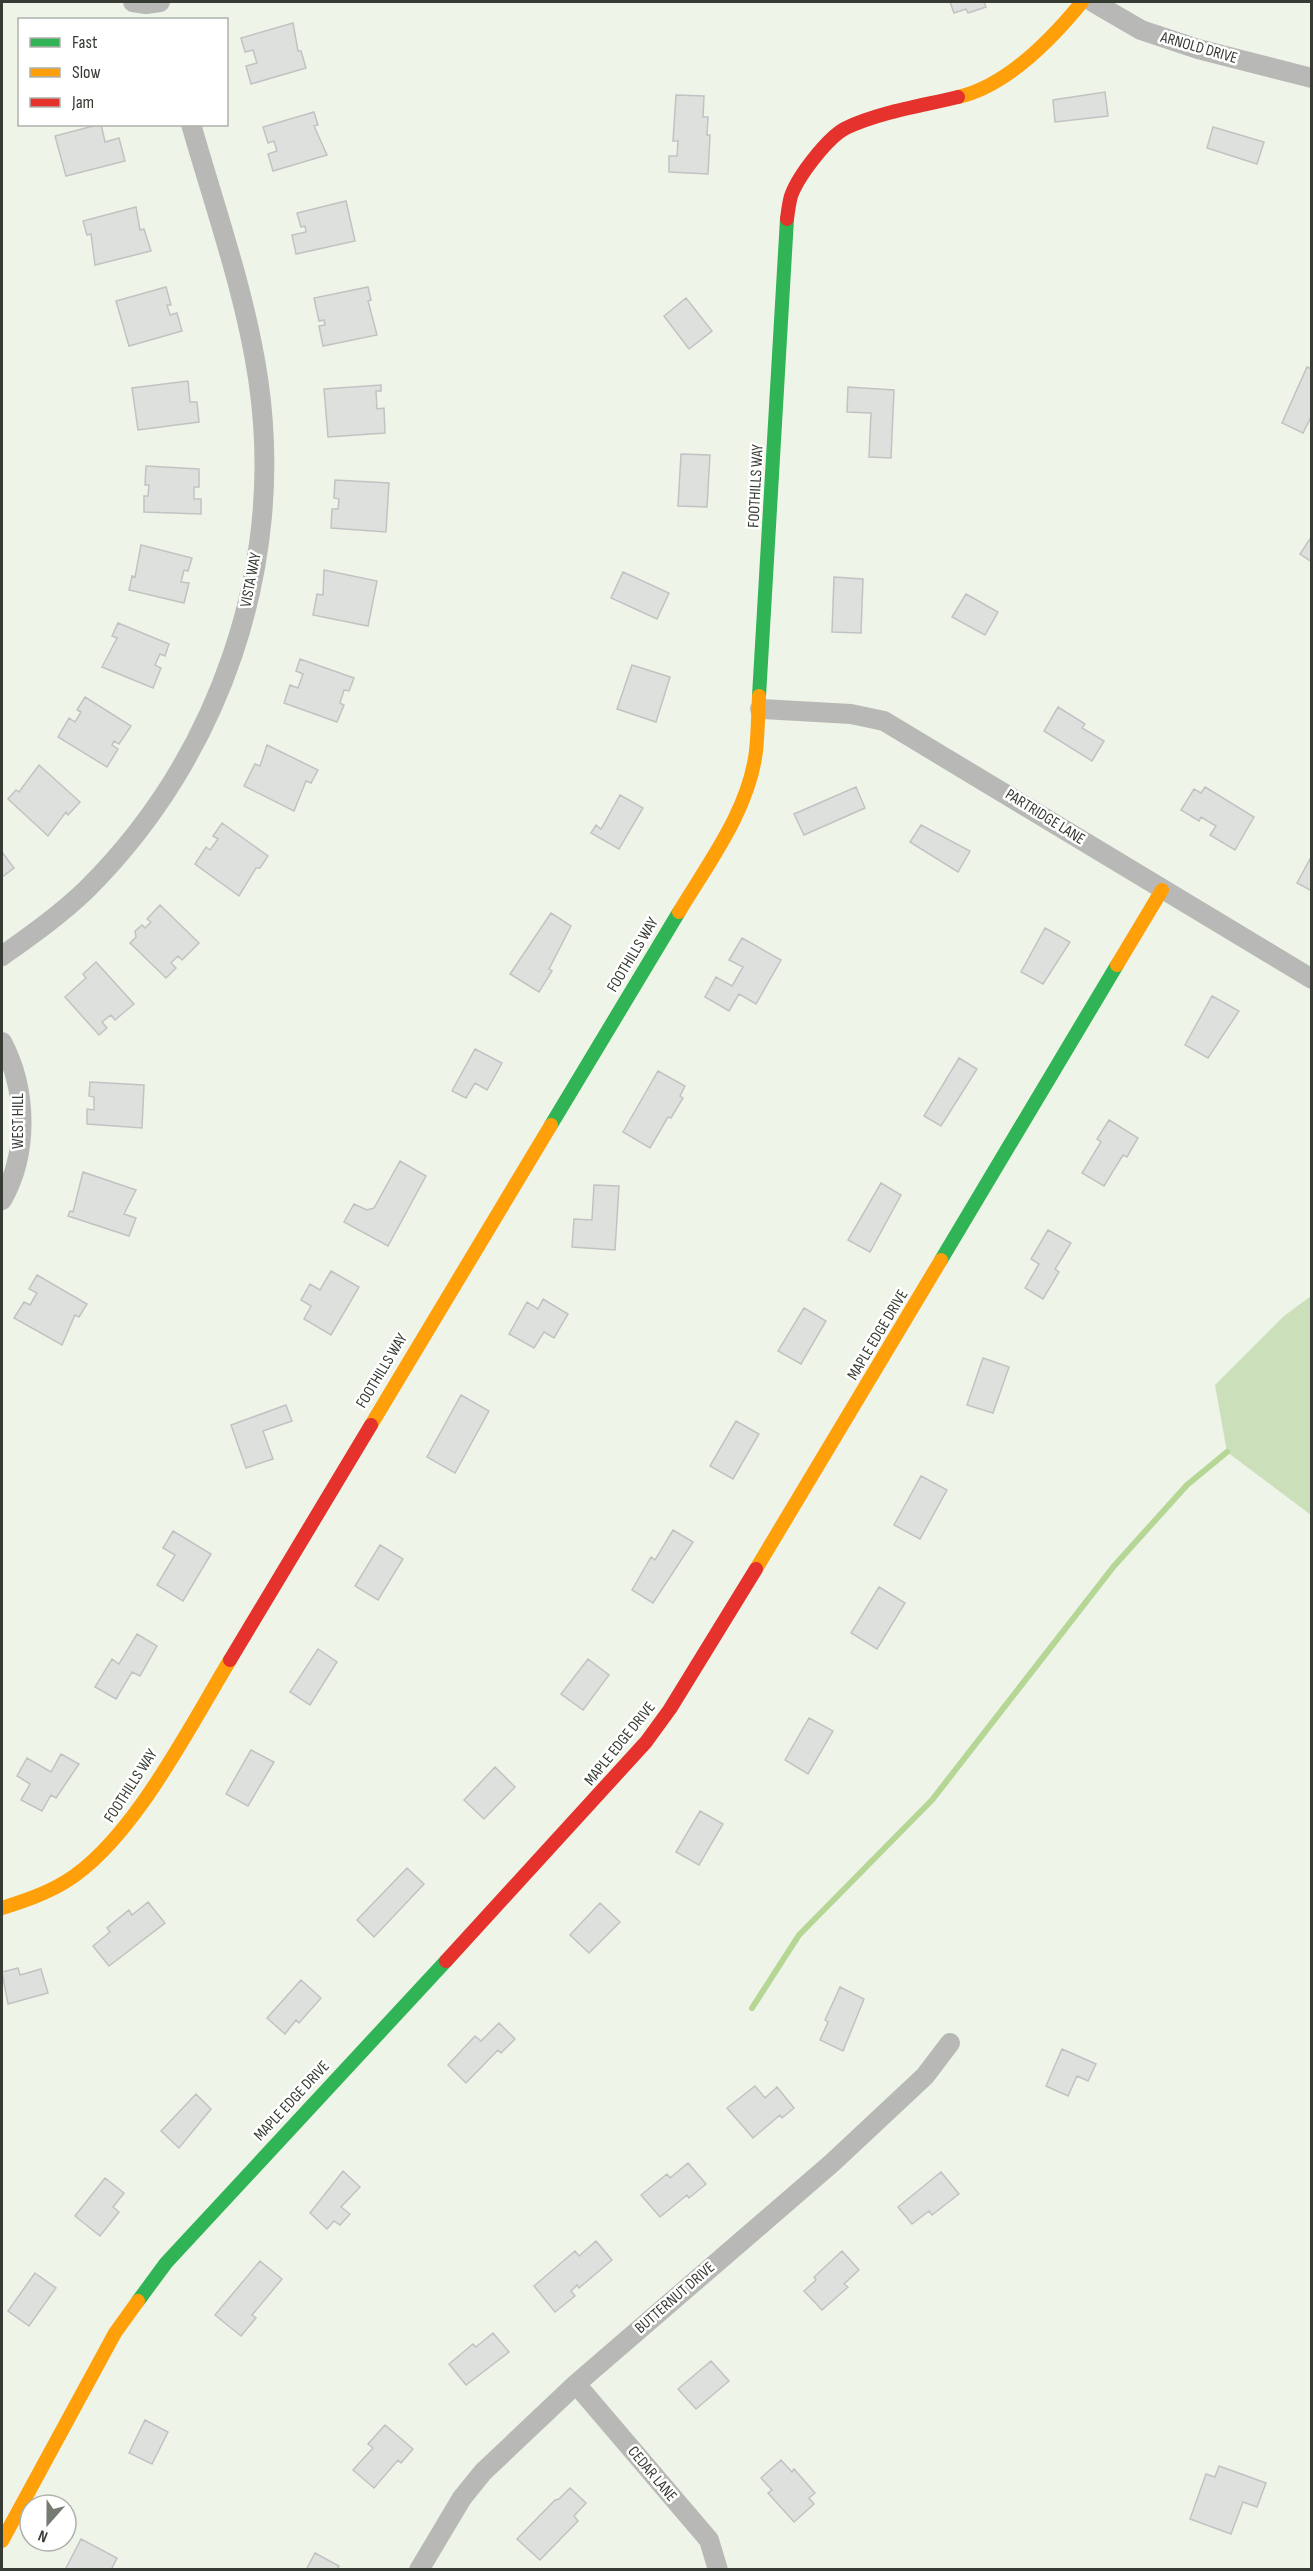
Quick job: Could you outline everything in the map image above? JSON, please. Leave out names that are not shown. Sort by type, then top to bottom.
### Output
[{"type":"street","points":[[134,2],[160,8]]},
{"type":"street","name":"FOOTHILLS WAY","points":[[2,1908],[34,1900],[61,1887],[119,1836],[187,1732],[726,834],[745,794],[756,753],[760,709],[786,223],[791,196],[819,153],[844,129],[891,113],[972,94],[1003,77],[1060,29],[1083,2]]},
{"type":"street","name":"ARNOLD DRIVE","points":[[1093,2],[1141,30],[1198,49],[1311,78]]},
{"type":"street","name":"VISTA WAY","points":[[2,957],[48,923],[85,890],[121,852],[166,794],[213,707],[230,666],[253,580],[262,514],[264,436],[258,378],[248,328],[192,126]]},
{"type":"street","name":"PARTRIDGE LANE","points":[[760,709],[851,714],[884,721],[1311,979]]},
{"type":"street","name":"MAPLE EDGE DRIVE","points":[[2,2541],[115,2333],[166,2263],[578,1819],[646,1742],[670,1709],[779,1532],[1162,890]]},
{"type":"street","name":"WEST HILL","points":[[2,1042],[19,1089],[21,1117],[15,1169],[2,1200]]},
{"type":"street","name":"BUTTERNUT DRIVE","points":[[420,2570],[462,2498],[483,2472],[576,2384],[832,2163],[925,2076],[950,2043]]},
{"type":"street","name":"CEDAR LANE","points":[[576,2384],[709,2541],[718,2570]]},
{"type":"green space","points":[[1311,1296],[1311,1515],[1227,1452],[1215,1385],[1284,1316]]},
{"type":"building","points":[[950,2],[984,2],[986,7],[968,13],[966,9],[954,13]]},
{"type":"building","points":[[293,23],[298,51],[301,51],[306,68],[251,84],[246,66],[257,63],[253,50],[245,52],[241,38]]},
{"type":"building","points":[[1105,92],[1108,116],[1055,122],[1053,100]]},
{"type":"building","points":[[676,95],[704,96],[703,117],[708,117],[707,135],[710,135],[708,174],[669,172],[669,156],[677,156],[678,141],[673,141]]},
{"type":"building","points":[[314,112],[318,125],[314,126],[327,155],[273,171],[268,154],[277,151],[274,141],[268,143],[263,127]]},
{"type":"building","points":[[101,126],[105,142],[119,138],[125,161],[66,176],[55,136]]},
{"type":"building","points":[[1213,127],[1264,142],[1257,164],[1207,148]]},
{"type":"building","points":[[346,201],[355,241],[296,254],[292,235],[306,232],[305,226],[301,227],[297,213]]},
{"type":"building","points":[[136,207],[140,230],[144,229],[151,251],[95,265],[91,234],[87,235],[83,221]]},
{"type":"building","points":[[166,287],[171,305],[167,305],[170,315],[177,313],[182,331],[129,346],[116,301]]},
{"type":"building","points":[[368,287],[371,300],[368,301],[377,335],[323,346],[319,326],[325,325],[324,320],[319,321],[314,298]]},
{"type":"building","points":[[686,298],[712,331],[689,349],[664,316]]},
{"type":"building","points":[[1307,367],[1312,369],[1312,415],[1303,433],[1282,423]]},
{"type":"building","points":[[188,381],[190,402],[197,402],[199,422],[138,430],[132,388]]},
{"type":"building","points":[[381,385],[381,391],[376,391],[377,409],[384,408],[385,433],[328,437],[324,389]]},
{"type":"building","points":[[848,387],[894,390],[891,458],[869,457],[871,413],[847,412]]},
{"type":"building","points":[[681,454],[710,455],[707,507],[678,506]]},
{"type":"building","points":[[146,466],[199,469],[199,487],[194,487],[194,499],[201,499],[201,514],[144,512],[144,496],[148,496],[149,485],[145,485]]},
{"type":"building","points":[[335,480],[389,483],[386,532],[331,528],[332,509],[338,509],[339,499],[334,498]]},
{"type":"building","points":[[1312,536],[1312,562],[1300,554]]},
{"type":"building","points":[[141,545],[192,558],[188,571],[184,570],[181,582],[189,583],[184,603],[129,590],[132,576],[135,577]]},
{"type":"building","points":[[324,570],[377,581],[368,626],[313,615],[317,594],[323,595]]},
{"type":"building","points":[[623,572],[669,593],[657,619],[611,598]]},
{"type":"building","points":[[834,577],[863,579],[861,633],[832,632]]},
{"type":"building","points":[[966,594],[998,612],[985,635],[952,617]]},
{"type":"building","points":[[118,623],[169,644],[165,656],[160,654],[155,665],[161,668],[153,688],[102,667],[117,638],[112,636]]},
{"type":"building","points":[[300,659],[354,678],[349,691],[344,690],[340,703],[344,705],[337,722],[284,703],[290,685],[298,688],[303,674],[296,671]]},
{"type":"building","points":[[632,665],[670,677],[656,722],[617,709]]},
{"type":"building","points":[[85,697],[131,726],[119,744],[114,741],[112,745],[118,749],[107,767],[58,737],[69,718],[75,722],[81,712],[77,710]]},
{"type":"building","points":[[1058,707],[1085,724],[1082,728],[1104,741],[1092,761],[1044,731]]},
{"type":"building","points":[[267,745],[318,770],[311,783],[306,781],[294,811],[244,786],[255,764],[260,766]]},
{"type":"building","points":[[39,765],[80,802],[68,815],[66,812],[48,836],[8,799],[16,790],[19,792]]},
{"type":"building","points":[[856,787],[865,808],[804,835],[794,814]]},
{"type":"building","points":[[1205,787],[1254,817],[1235,850],[1210,835],[1216,826],[1201,817],[1199,821],[1181,810],[1194,789],[1201,793]]},
{"type":"building","points":[[620,795],[643,808],[619,849],[591,833],[596,825],[601,829]]},
{"type":"building","points":[[222,823],[268,856],[260,868],[256,868],[239,896],[195,864],[206,847],[210,850],[218,839],[213,836]]},
{"type":"building","points":[[921,825],[970,851],[958,872],[910,842]]},
{"type":"building","points":[[2,852],[14,868],[2,877]]},
{"type":"building","points":[[1310,859],[1312,860],[1312,891],[1297,883]]},
{"type":"building","points":[[160,905],[199,943],[182,960],[178,956],[171,963],[176,968],[166,978],[130,943],[136,937],[135,931],[142,925],[145,928],[151,922],[147,919]]},
{"type":"building","points":[[551,913],[571,926],[549,969],[552,971],[539,992],[510,974]]},
{"type":"building","points":[[1045,928],[1070,942],[1043,984],[1021,972]]},
{"type":"building","points":[[742,938],[781,960],[756,1004],[739,994],[729,1011],[705,997],[716,977],[732,986],[743,967],[729,960]]},
{"type":"building","points":[[96,962],[134,1004],[115,1020],[111,1015],[102,1022],[107,1028],[99,1035],[65,997],[86,978],[83,974]]},
{"type":"building","points":[[1212,996],[1239,1011],[1208,1058],[1185,1045]]},
{"type":"building","points":[[475,1049],[502,1063],[487,1090],[475,1083],[466,1098],[452,1091]]},
{"type":"building","points":[[959,1058],[977,1069],[941,1126],[924,1116]]},
{"type":"building","points":[[658,1071],[685,1086],[680,1096],[683,1098],[671,1118],[668,1117],[650,1148],[623,1132]]},
{"type":"building","points":[[90,1082],[144,1085],[142,1128],[87,1124],[87,1109],[94,1110],[94,1097],[89,1096]]},
{"type":"building","points":[[1109,1120],[1138,1138],[1127,1157],[1123,1155],[1104,1186],[1082,1173],[1101,1142],[1097,1139]]},
{"type":"building","points":[[400,1161],[426,1176],[388,1246],[344,1222],[354,1204],[367,1210],[374,1208]]},
{"type":"building","points":[[83,1172],[136,1190],[124,1214],[136,1218],[129,1236],[68,1216],[70,1211],[73,1212]]},
{"type":"building","points":[[881,1183],[901,1195],[870,1252],[848,1240]]},
{"type":"building","points":[[594,1185],[619,1186],[615,1250],[572,1247],[574,1219],[592,1220]]},
{"type":"building","points":[[1048,1230],[1071,1243],[1055,1269],[1059,1272],[1043,1299],[1025,1288],[1039,1264],[1031,1259]]},
{"type":"building","points":[[331,1271],[359,1287],[331,1335],[304,1319],[311,1306],[301,1300],[310,1284],[320,1290]]},
{"type":"building","points":[[37,1275],[87,1304],[79,1317],[75,1315],[62,1345],[14,1318],[24,1302],[30,1305],[37,1293],[29,1289]]},
{"type":"building","points":[[543,1299],[568,1314],[554,1338],[544,1332],[534,1348],[509,1334],[527,1302],[538,1309]]},
{"type":"building","points":[[804,1308],[826,1321],[801,1364],[778,1351]]},
{"type":"building","points":[[983,1358],[1009,1367],[993,1413],[967,1405]]},
{"type":"building","points":[[461,1395],[489,1411],[455,1473],[427,1457]]},
{"type":"building","points":[[286,1405],[292,1421],[263,1431],[273,1459],[246,1468],[231,1425]]},
{"type":"building","points":[[736,1421],[759,1434],[733,1479],[710,1466]]},
{"type":"building","points":[[921,1476],[947,1490],[920,1539],[894,1525]]},
{"type":"building","points":[[673,1530],[693,1542],[653,1603],[632,1590],[651,1557],[655,1560]]},
{"type":"building","points":[[173,1531],[211,1554],[183,1601],[157,1585],[175,1555],[163,1548]]},
{"type":"building","points":[[380,1545],[403,1559],[378,1600],[355,1586]]},
{"type":"building","points":[[879,1587],[905,1603],[877,1649],[851,1633]]},
{"type":"building","points":[[137,1634],[157,1646],[140,1676],[132,1672],[116,1699],[95,1687],[112,1659],[119,1664]]},
{"type":"building","points":[[318,1649],[337,1662],[310,1705],[290,1692]]},
{"type":"building","points":[[588,1659],[609,1675],[583,1710],[561,1694]]},
{"type":"building","points":[[809,1718],[833,1731],[808,1774],[785,1760]]},
{"type":"building","points":[[251,1750],[274,1762],[248,1806],[226,1794]]},
{"type":"building","points":[[61,1754],[79,1764],[56,1798],[51,1795],[42,1811],[21,1800],[30,1784],[17,1776],[27,1758],[51,1772]]},
{"type":"building","points":[[495,1767],[515,1787],[484,1819],[464,1800]]},
{"type":"building","points":[[700,1811],[723,1824],[699,1865],[676,1852]]},
{"type":"building","points":[[407,1868],[424,1884],[374,1937],[357,1920]]},
{"type":"building","points":[[148,1902],[165,1923],[109,1966],[93,1946],[110,1932],[107,1928],[129,1910],[132,1915]]},
{"type":"building","points":[[600,1903],[620,1922],[589,1953],[570,1935]]},
{"type":"building","points":[[18,1968],[20,1975],[41,1969],[48,1993],[8,2004],[2,1972]]},
{"type":"building","points":[[301,1980],[321,1998],[299,2023],[296,2020],[285,2034],[267,2018]]},
{"type":"building","points":[[840,1987],[864,1999],[843,2051],[820,2040],[828,2022],[825,2020]]},
{"type":"building","points":[[499,2023],[515,2039],[501,2053],[498,2050],[466,2083],[448,2065],[475,2036],[481,2041]]},
{"type":"building","points":[[1062,2049],[1096,2064],[1088,2081],[1077,2076],[1068,2096],[1046,2086]]},
{"type":"building","points":[[755,2086],[765,2098],[777,2087],[794,2108],[782,2118],[780,2115],[753,2138],[727,2108]]},
{"type":"building","points":[[196,2094],[211,2109],[179,2148],[161,2131]]},
{"type":"building","points":[[688,2163],[706,2184],[689,2198],[687,2195],[660,2217],[641,2195],[667,2174],[670,2178]]},
{"type":"building","points":[[343,2171],[360,2187],[341,2207],[350,2214],[340,2225],[334,2221],[327,2229],[310,2213]]},
{"type":"building","points":[[941,2172],[959,2194],[932,2215],[929,2211],[912,2224],[898,2207]]},
{"type":"building","points":[[105,2178],[124,2193],[113,2207],[119,2212],[100,2236],[75,2216]]},
{"type":"building","points":[[596,2241],[612,2260],[579,2288],[577,2285],[571,2291],[575,2296],[555,2312],[534,2286],[575,2251],[579,2256]]},
{"type":"building","points":[[842,2251],[859,2270],[844,2284],[848,2287],[822,2310],[804,2291],[816,2280],[814,2277]]},
{"type":"building","points":[[260,2261],[282,2279],[252,2315],[256,2318],[241,2336],[215,2315]]},
{"type":"building","points":[[35,2273],[56,2288],[29,2326],[8,2311]]},
{"type":"building","points":[[493,2333],[509,2352],[466,2385],[449,2364],[473,2344],[476,2347]]},
{"type":"building","points":[[711,2361],[729,2381],[696,2409],[678,2389]]},
{"type":"building","points":[[145,2420],[168,2432],[152,2464],[129,2453]]},
{"type":"building","points":[[385,2425],[413,2449],[401,2463],[398,2460],[374,2488],[353,2470],[373,2448],[368,2444]]},
{"type":"building","points":[[781,2460],[792,2472],[794,2469],[815,2493],[809,2498],[814,2504],[794,2522],[768,2493],[772,2490],[761,2478]]},
{"type":"building","points":[[1219,2466],[1266,2483],[1257,2507],[1243,2502],[1231,2534],[1190,2519],[1206,2474],[1215,2477]]},
{"type":"building","points":[[570,2488],[586,2503],[574,2516],[578,2521],[540,2560],[517,2539]]},
{"type":"building","points":[[81,2539],[117,2558],[111,2570],[65,2570],[74,2553],[78,2553]]},
{"type":"building","points":[[315,2553],[339,2566],[337,2570],[306,2570]]},
{"type":"waterway","points":[[752,2008],[799,1935],[932,1800],[1114,1566],[1187,1485],[1227,1452]]},
{"type":"traffic: fast","points":[[759,696],[787,219]]},
{"type":"traffic: fast","points":[[551,1125],[679,912]]},
{"type":"traffic: fast","points":[[941,1260],[1117,965]]},
{"type":"traffic: fast","points":[[138,2301],[166,2263],[446,1961]]},
{"type":"traffic: slow","points":[[958,97],[994,83],[1027,60],[1082,2]]},
{"type":"traffic: slow","points":[[679,912],[715,855],[745,794],[756,751],[759,696]]},
{"type":"traffic: slow","points":[[1117,965],[1162,890]]},
{"type":"traffic: slow","points":[[371,1425],[551,1125]]},
{"type":"traffic: slow","points":[[756,1569],[941,1260]]},
{"type":"traffic: slow","points":[[2,1908],[42,1894],[65,1882],[90,1864],[113,1840],[158,1781],[230,1660]]},
{"type":"traffic: slow","points":[[2,2541],[115,2333],[138,2301]]},
{"type":"traffic: jam","points":[[787,219],[791,196],[800,178],[823,148],[846,128],[901,110],[958,97]]},
{"type":"traffic: jam","points":[[230,1660],[371,1425]]},
{"type":"traffic: jam","points":[[446,1961],[646,1742],[670,1709],[756,1569]]}]
